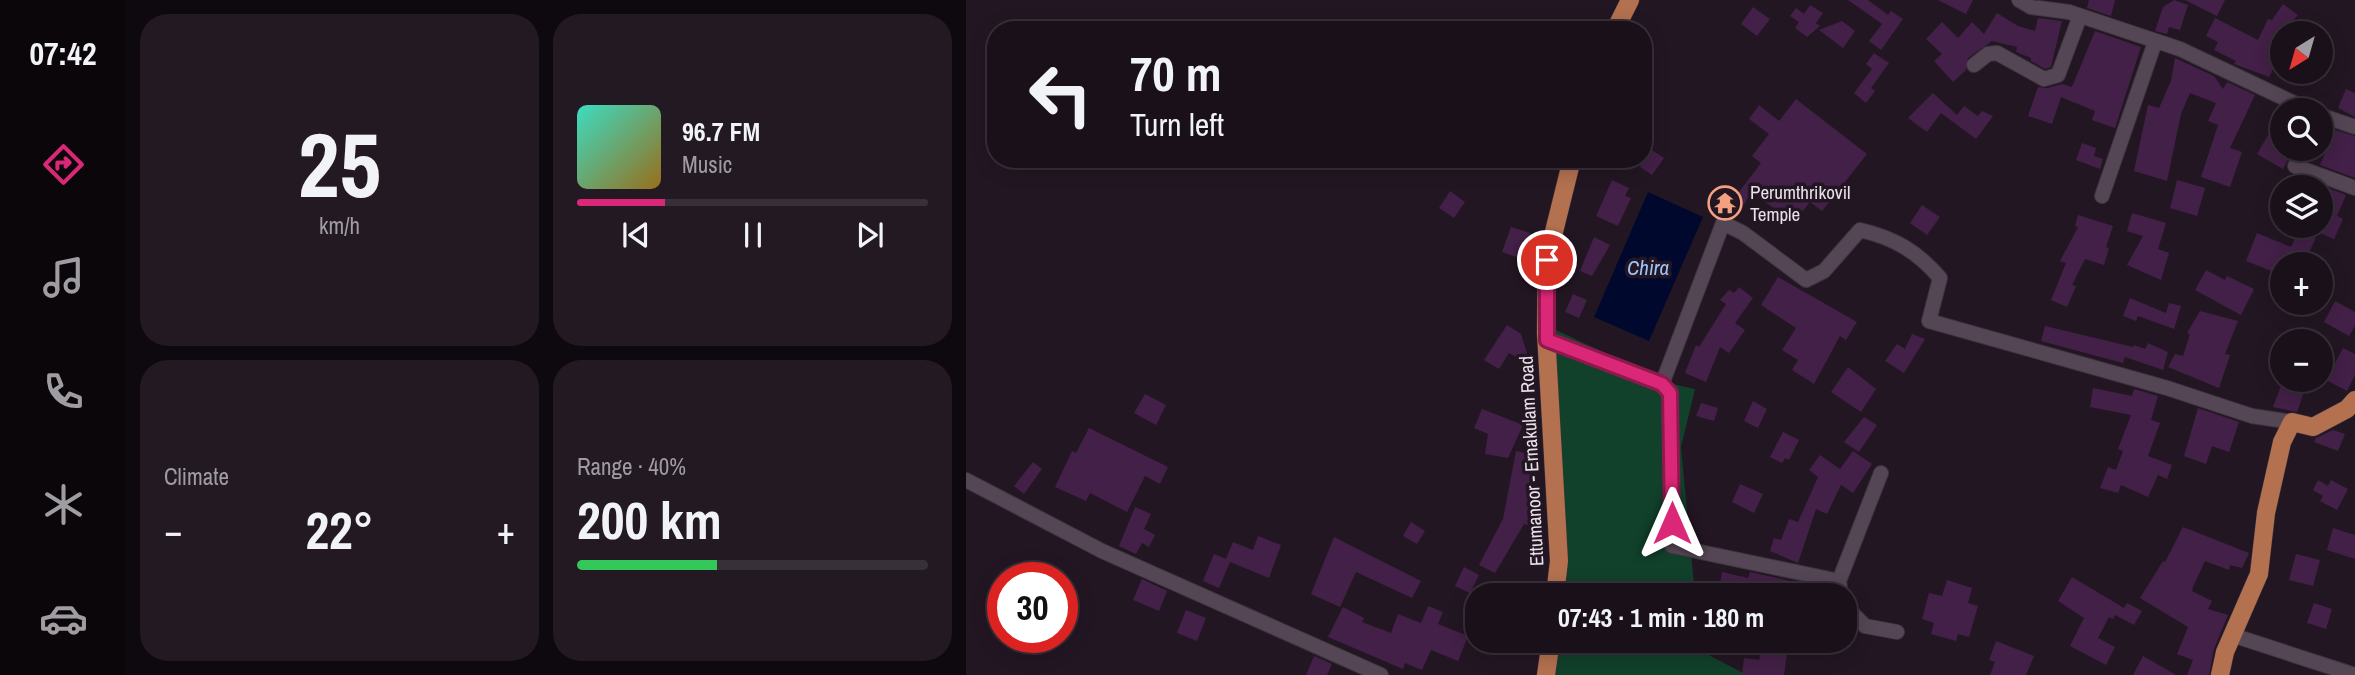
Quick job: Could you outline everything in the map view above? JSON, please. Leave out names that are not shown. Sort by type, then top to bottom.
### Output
[{"type":"main road","points":[[1620,21],[1630,0]]},
{"type":"main road","name":"Ettumanoor - Ernakulam Road","points":[[1556,583],[1559,561],[1547,340],[1547,260],[1570,168]]},
{"type":"main road","points":[[2220,675],[2232,635],[2259,574],[2266,513],[2279,454],[2292,422],[2313,427],[2347,409],[2355,400]]},
{"type":"main road","points":[[1546,675],[1549,653]]},
{"type":"street","points":[[2019,0],[2031,6],[2080,16],[2180,49],[2284,98]]},
{"type":"street","points":[[1974,65],[1988,54],[1997,53],[2044,79],[2052,79],[2058,75],[2080,16]]},
{"type":"street","points":[[2102,196],[2155,42]]},
{"type":"street","points":[[2333,119],[2355,127]]},
{"type":"street","points":[[2295,166],[2355,188]]},
{"type":"street","points":[[1662,384],[1723,223],[1744,233],[1805,280],[1824,271],[1860,230],[1891,237],[1924,260],[1940,278],[1929,321],[2167,388],[2252,416],[2292,422]]},
{"type":"street","points":[[1547,340],[1662,384],[1672,398],[1672,546],[1820,583]]},
{"type":"street","points":[[1842,583],[1881,473]]},
{"type":"street","points":[[966,480],[1102,551],[1381,675]]},
{"type":"street","points":[[1857,618],[1865,626],[1897,632]]},
{"type":"street","points":[[2232,635],[2355,675]]},
{"type":"green space","points":[[1552,328],[1668,383],[1695,389],[1681,447],[1694,583],[1560,583]]},
{"type":"green space","points":[[1555,653],[1705,653],[1747,675],[1552,675]]},
{"type":"water","name":"Chira","points":[[1648,192],[1703,217],[1649,341],[1594,317]]},
{"type":"building","points":[[1848,0],[1868,0],[1888,15],[1891,11],[1903,19],[1881,50],[1869,41],[1882,24]]},
{"type":"building","points":[[1938,0],[1973,0],[1966,14]]},
{"type":"building","points":[[2089,0],[2115,0],[2111,16],[2087,8]]},
{"type":"building","points":[[2174,0],[2188,5],[2180,30],[2169,27],[2167,34],[2155,31],[2163,7]]},
{"type":"building","points":[[2185,0],[2225,0],[2217,16]]},
{"type":"building","points":[[2283,4],[2298,15],[2293,21],[2270,21],[2269,77],[2234,64],[2236,61],[2214,50],[2218,42],[2206,36],[2215,18],[2258,40],[2268,19],[2272,20]]},
{"type":"building","points":[[1810,5],[1823,13],[1816,23],[1820,26],[1807,37],[1795,28],[1799,22],[1790,16],[1796,8],[1804,14]]},
{"type":"building","points":[[1753,7],[1770,19],[1757,36],[1741,24]]},
{"type":"building","points":[[1997,13],[2018,26],[2035,31],[2038,18],[2062,21],[2051,67],[2045,69],[2031,61],[2031,58],[2016,52],[2017,47],[1992,41],[1968,58],[1966,70],[1953,82],[1934,61],[1942,54],[1926,39],[1942,22],[1958,38],[1972,22],[1984,34]]},
{"type":"building","points":[[1842,21],[1855,31],[1843,48],[1819,30]]},
{"type":"building","points":[[2095,31],[2141,47],[2115,128],[2092,120],[2095,111],[2061,97],[2052,124],[2028,116],[2038,87],[2047,88],[2062,84],[2072,87]]},
{"type":"building","points":[[1874,53],[1889,63],[1871,88],[1875,91],[1866,103],[1854,93],[1872,69],[1866,64]]},
{"type":"building","points":[[2175,58],[2214,76],[2223,89],[2227,82],[2255,95],[2230,148],[2242,152],[2230,187],[2201,177],[2218,125],[2208,121],[2216,103],[2190,93],[2181,114],[2167,181],[2134,171],[2148,105],[2159,108],[2171,81]]},
{"type":"building","points":[[2346,89],[2355,93],[2355,117],[2338,108]]},
{"type":"building","points":[[1933,93],[1957,115],[1964,106],[1978,116],[1982,111],[1993,116],[1976,139],[1941,113],[1927,132],[1908,118]]},
{"type":"building","points":[[1796,99],[1867,154],[1822,211],[1810,202],[1794,222],[1752,193],[1738,212],[1721,199],[1728,190],[1736,196],[1761,163],[1752,156],[1769,134],[1749,119],[1759,105],[1779,121]]},
{"type":"building","points":[[2335,130],[2355,136],[2355,178],[2320,165],[2322,161],[2333,161]]},
{"type":"building","points":[[2268,135],[2270,161],[2287,161],[2283,169],[2257,154]]},
{"type":"building","points":[[2082,143],[2096,148],[2094,156],[2103,159],[2100,169],[2076,160]]},
{"type":"building","points":[[1652,150],[1664,158],[1652,175],[1642,168],[1652,168]]},
{"type":"building","points":[[1612,180],[1629,188],[1625,196],[1631,198],[1618,226],[1596,216]]},
{"type":"building","points":[[2177,180],[2205,188],[2197,216],[2170,208]]},
{"type":"building","points":[[2333,190],[2346,195],[2337,216],[2343,219],[2334,239],[2332,238]]},
{"type":"building","points":[[1450,191],[1465,202],[1454,218],[1439,208]]},
{"type":"building","points":[[1922,205],[1940,217],[1927,235],[1910,223]]},
{"type":"building","points":[[2132,213],[2166,223],[2158,249],[2169,253],[2161,280],[2127,265],[2143,236],[2127,231]]},
{"type":"building","points":[[2078,215],[2113,226],[2104,265],[2085,259],[2072,285],[2076,286],[2067,307],[2051,300],[2066,263],[2060,261],[2078,227],[2075,226]]},
{"type":"building","points":[[1511,227],[1530,233],[1522,259],[1502,252]]},
{"type":"building","points":[[2257,233],[2291,247],[2295,238],[2316,238],[2309,252],[2270,252],[2270,270],[2246,261]]},
{"type":"building","points":[[1594,237],[1610,245],[1592,276],[1580,271]]},
{"type":"building","points":[[2206,270],[2225,280],[2227,276],[2254,289],[2241,315],[2195,290]]},
{"type":"building","points":[[1778,277],[1857,322],[1846,340],[1840,336],[1814,384],[1792,370],[1798,360],[1782,350],[1796,328],[1761,305]]},
{"type":"building","points":[[1739,287],[1753,298],[1735,323],[1745,330],[1729,353],[1720,347],[1706,382],[1685,373],[1696,345],[1699,347],[1726,304],[1720,300],[1729,290],[1734,293]]},
{"type":"building","points":[[1573,294],[1587,300],[1579,318],[1565,312]]},
{"type":"building","points":[[2130,298],[2166,313],[2169,303],[2181,306],[2174,329],[2138,316],[2136,321],[2123,316]]},
{"type":"building","points":[[2335,301],[2355,312],[2355,326],[2349,336],[2324,322],[2328,315],[2333,315]]},
{"type":"building","points":[[2200,311],[2238,321],[2225,354],[2230,355],[2219,388],[2168,367],[2175,354],[2183,356],[2190,334],[2187,333]]},
{"type":"building","points":[[1507,325],[1521,334],[1527,353],[1525,362],[1509,353],[1499,369],[1484,360]]},
{"type":"building","points":[[2045,326],[2145,349],[2148,343],[2168,352],[2163,370],[2125,357],[2123,363],[2041,341]]},
{"type":"building","points":[[1912,334],[1925,339],[1904,373],[1885,361],[1897,344],[1905,349]]},
{"type":"building","points":[[2343,348],[2355,354],[2355,375],[2347,391],[2333,384],[2333,367]]},
{"type":"building","points":[[1848,367],[1876,389],[1861,412],[1831,392]]},
{"type":"building","points":[[2093,388],[2132,396],[2134,389],[2158,396],[2151,420],[2160,423],[2148,456],[2172,465],[2167,479],[2158,475],[2148,497],[2121,485],[2118,493],[2100,488],[2108,467],[2116,470],[2123,451],[2118,449],[2131,415],[2090,407]]},
{"type":"building","points":[[2279,392],[2304,392],[2297,412],[2273,407]]},
{"type":"building","points":[[1145,394],[1166,405],[1156,425],[1134,413]]},
{"type":"building","points":[[1753,401],[1767,409],[1758,428],[1744,421]]},
{"type":"building","points":[[1701,403],[1718,408],[1714,421],[1696,416]]},
{"type":"building","points":[[2198,408],[2239,422],[2229,452],[2212,446],[2206,464],[2184,456]]},
{"type":"building","points":[[1482,409],[1523,425],[1508,458],[1485,454],[1488,434],[1474,428]]},
{"type":"building","points":[[1864,417],[1877,425],[1859,452],[1844,442]]},
{"type":"building","points":[[1089,428],[1168,467],[1160,484],[1145,476],[1127,512],[1090,493],[1086,501],[1055,487],[1072,451],[1076,453]]},
{"type":"building","points":[[2333,430],[2345,434],[2338,451],[2314,442],[2316,438]]},
{"type":"building","points":[[1783,432],[1799,440],[1789,460],[1785,458],[1782,463],[1770,457]]},
{"type":"building","points":[[1516,451],[1534,455],[1532,464],[1538,465],[1531,502],[1543,505],[1538,527],[1524,524],[1495,573],[1479,565],[1503,519]]},
{"type":"building","points":[[1853,451],[1872,464],[1853,493],[1841,485],[1827,514],[1816,509],[1798,563],[1770,551],[1774,538],[1781,540],[1789,519],[1798,522],[1818,477],[1809,470],[1820,455],[1840,469]]},
{"type":"building","points":[[1033,462],[1042,469],[1024,494],[1014,486]]},
{"type":"building","points":[[2318,480],[2328,486],[2331,480],[2348,489],[2337,510],[2320,501],[2323,496],[2313,490]]},
{"type":"building","points":[[1740,484],[1763,494],[1754,513],[1732,502]]},
{"type":"building","points":[[1135,507],[1151,514],[1144,529],[1155,535],[1149,547],[1142,543],[1136,554],[1119,546]]},
{"type":"building","points":[[1411,522],[1425,531],[1417,544],[1403,536]]},
{"type":"building","points":[[2183,527],[2249,553],[2242,568],[2230,565],[2229,570],[2205,561],[2193,587],[2192,591],[2212,601],[2208,609],[2228,615],[2214,649],[2209,675],[2187,675],[2193,660],[2177,654],[2188,627],[2140,598],[2163,561],[2165,562]]},
{"type":"building","points":[[2333,528],[2355,535],[2355,559],[2327,550]]},
{"type":"building","points":[[1258,536],[1281,545],[1269,578],[1230,562],[1219,588],[1203,581],[1214,554],[1226,559],[1233,542],[1253,550]]},
{"type":"building","points":[[1334,537],[1421,581],[1412,598],[1356,572],[1340,607],[1311,594]]},
{"type":"building","points":[[2296,554],[2320,560],[2313,586],[2289,580]]},
{"type":"building","points":[[1464,567],[1479,575],[1475,583],[1465,583],[1465,591],[1455,586]]},
{"type":"building","points":[[1722,572],[1748,578],[1750,572],[1795,582],[1795,583],[1720,583]]},
{"type":"building","points":[[2072,577],[2124,608],[2127,603],[2142,611],[2134,625],[2115,615],[2113,619],[2109,617],[2098,638],[2115,647],[2106,665],[2070,646],[2084,618],[2058,601]]},
{"type":"building","points":[[1142,579],[1167,591],[1159,611],[1133,600]]},
{"type":"building","points":[[1947,580],[1972,588],[1968,603],[1978,606],[1969,637],[1958,634],[1956,641],[1931,634],[1934,623],[1922,619],[1929,593],[1942,596]]},
{"type":"building","points":[[2314,603],[2332,609],[2326,629],[2307,623]]},
{"type":"building","points":[[1428,606],[1443,612],[1438,624],[1465,635],[1465,644],[1458,661],[1431,650],[1422,670],[1405,663],[1403,669],[1328,637],[1343,607],[1364,618],[1362,622],[1391,633],[1398,614],[1421,623]]},
{"type":"building","points":[[1186,610],[1206,618],[1197,641],[1177,633]]},
{"type":"building","points":[[1996,641],[2034,656],[2026,675],[1990,675],[1995,662],[1989,660]]},
{"type":"building","points":[[1761,653],[1787,653],[1784,675],[1742,675],[1744,658],[1759,660]]},
{"type":"building","points":[[1314,656],[1332,664],[1327,675],[1306,675]]},
{"type":"building","points":[[2143,656],[2176,675],[2133,675]]},
{"type":"place","name":"Perumthrikovil Temple","points":[[1725,203]]},
{"type":"route","points":[[1547,260],[1547,340],[1662,384],[1670,393],[1672,523]]}]
